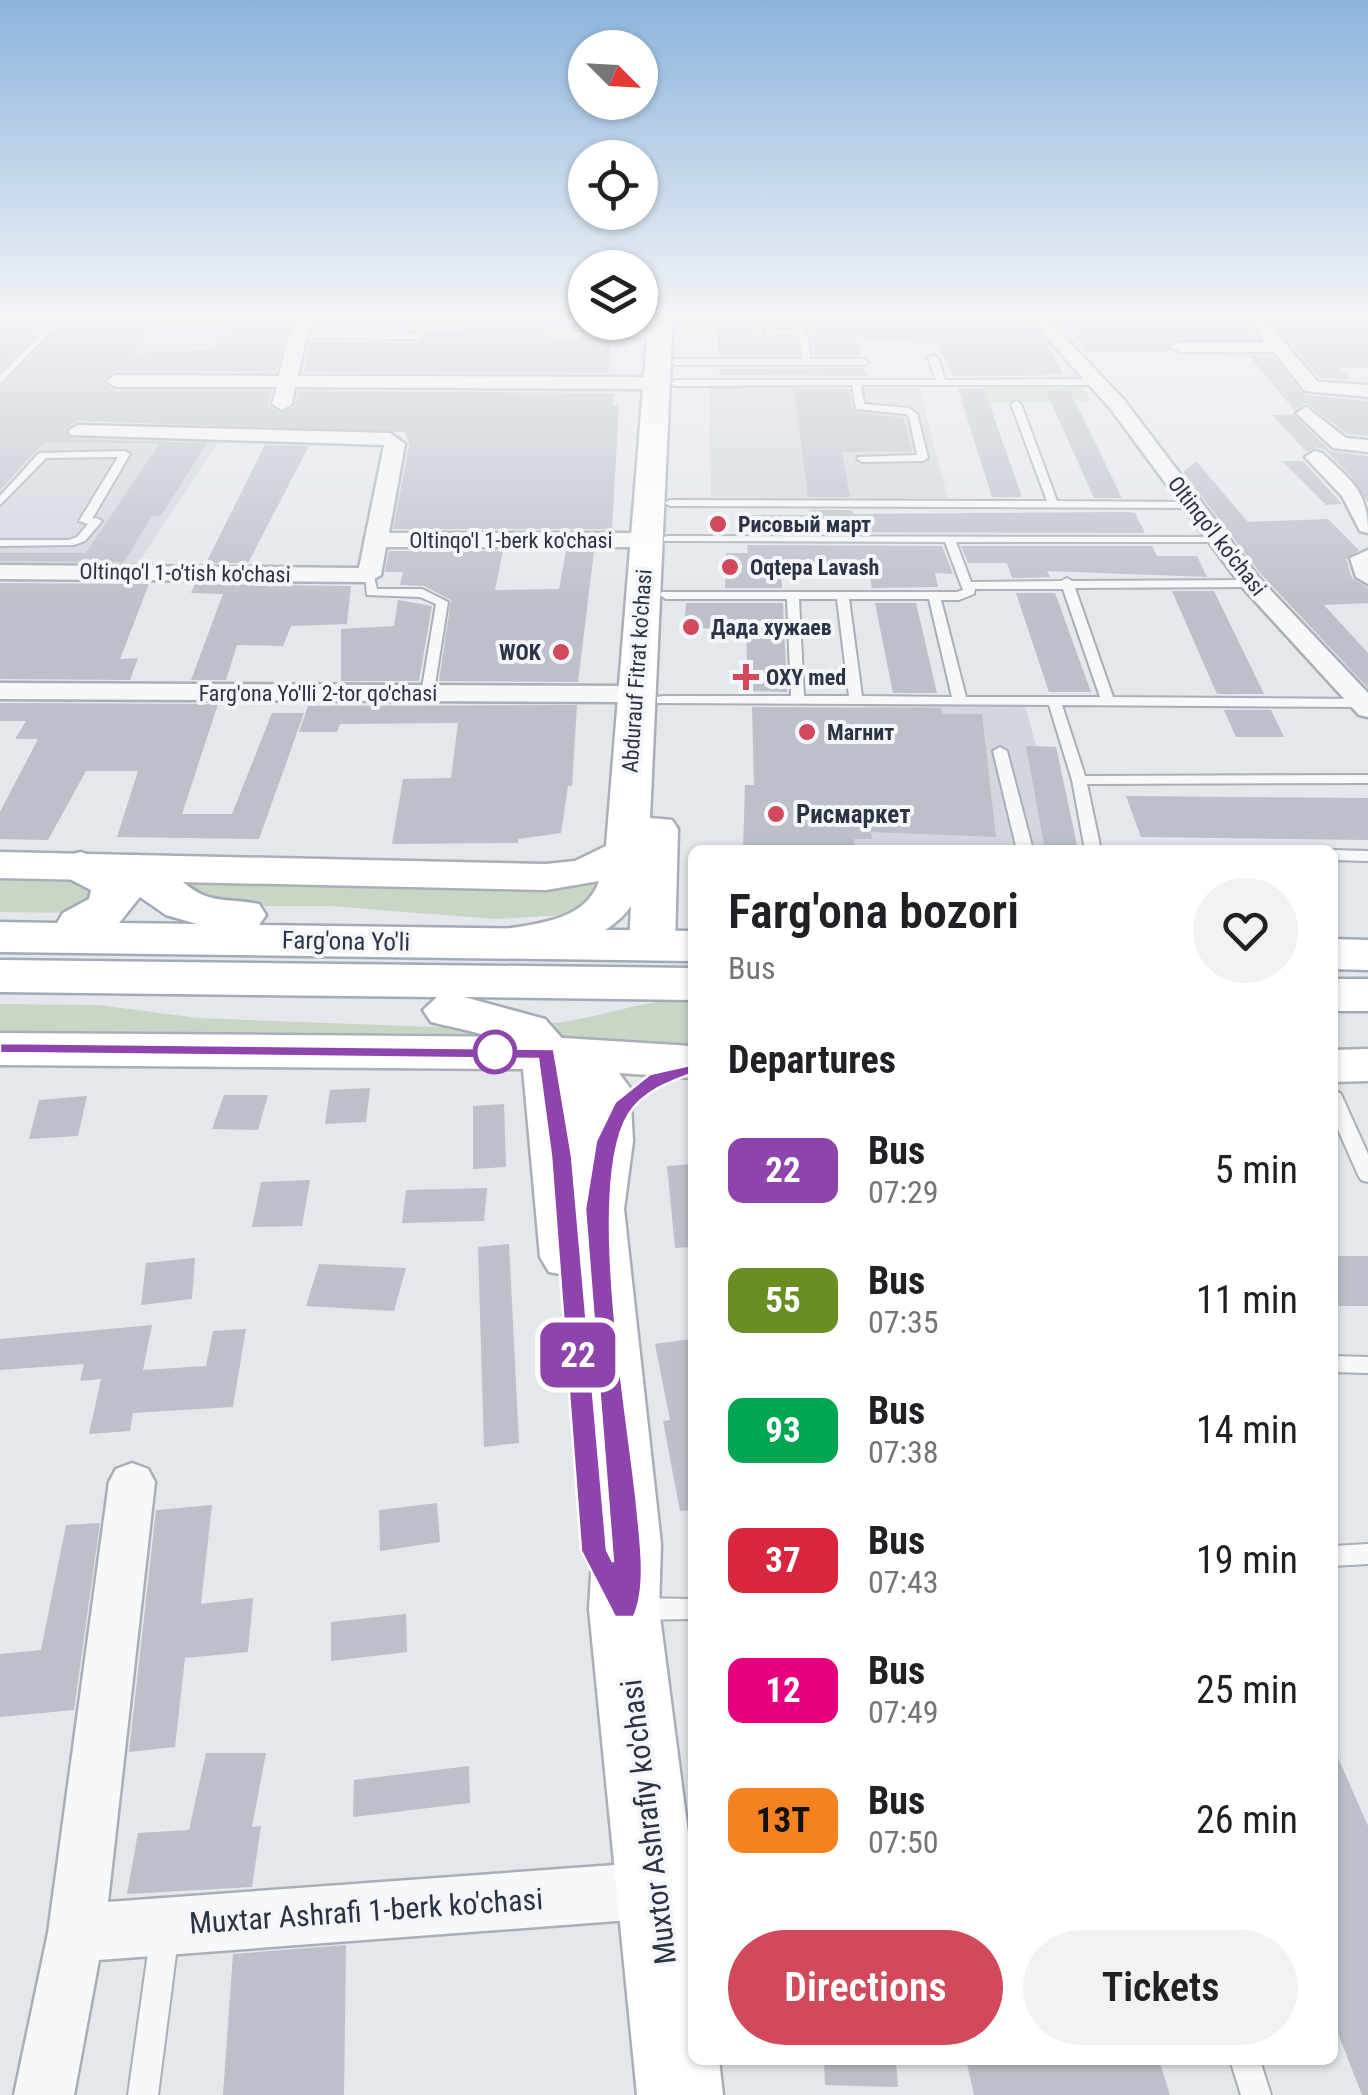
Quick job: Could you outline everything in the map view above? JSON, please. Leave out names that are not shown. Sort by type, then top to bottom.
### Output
[{"type":"main road","name":"Abdurauf Fitrat ko'chasi","points":[[653,696],[665,412]]},
{"type":"main road","name":"Abdurauf Fitrat ko'chasi","points":[[478,942],[540,936],[594,916],[619,890],[637,830],[666,595],[661,527]]},
{"type":"main road","name":"Abdurauf Fitrat ko'chasi","points":[[637,830],[658,958]]},
{"type":"main road","points":[[0,865],[546,877],[598,870],[637,830]]},
{"type":"main road","points":[[13,956],[86,922],[116,900],[112,884],[81,866]]},
{"type":"main road","points":[[162,867],[166,896],[197,911],[363,914],[478,942]]},
{"type":"main road","name":"Farg'ona Yo'li","points":[[13,956],[478,942],[658,958],[688,981]]},
{"type":"main road","points":[[1338,954],[1368,955]]},
{"type":"main road","points":[[13,956],[258,1008],[450,1010],[585,1010],[610,999],[658,958]]},
{"type":"main road","name":"Farg'ona Yo'li","points":[[13,956],[658,958]]},
{"type":"main road","points":[[1338,995],[1368,995]]},
{"type":"main road","points":[[450,1010],[526,1031],[547,1053]]},
{"type":"main road","points":[[0,1049],[547,1053],[688,1064]]},
{"type":"main road","name":"Muxtor Ashrafiy ko'chasi","points":[[547,1053],[588,1071],[604,1088],[606,1141],[596,1209],[628,1544],[658,1609],[656,1890],[680,2095]]},
{"type":"main road","name":"Muxtor Ashrafiy ko'chasi","points":[[547,1053],[561,1156],[594,1551],[658,1609]]},
{"type":"main road","points":[[1338,1066],[1368,1064]]},
{"type":"main road","points":[[606,1141],[622,1107],[638,1090],[688,1066]]},
{"type":"street","points":[[274,434],[280,412]]},
{"type":"street","name":"Oltinqo'l ko'chasi","points":[[1121,412],[1251,582],[1340,680],[1366,697]]},
{"type":"street","points":[[1306,413],[1340,444],[1368,446]]},
{"type":"street","points":[[78,431],[390,439],[395,444],[369,575]]},
{"type":"street","points":[[1315,457],[1351,494],[1368,526]]},
{"type":"street","name":"Oltinqo'l 1-berk ko'chasi","points":[[376,540],[661,527]]},
{"type":"street","points":[[1368,556],[1362,558],[1362,569],[1368,577]]},
{"type":"street","name":"Oltinqo'l 1-o'tish ko'chasi","points":[[0,572],[369,575]]},
{"type":"street","name":"Farg'ona Yo'lli 2-tor qo'chasi","points":[[0,691],[653,696]]},
{"type":"street","points":[[44,2095],[76,1933],[132,1482]]},
{"type":"street","name":"Muxtar Ashrafi 1-berk ko'chasi","points":[[76,1933],[656,1890]]},
{"type":"lane","points":[[862,458],[923,458],[910,412]]},
{"type":"lane","points":[[1019,412],[1053,504]]},
{"type":"lane","points":[[0,502],[43,455],[128,456],[81,539],[70,543],[0,543]]},
{"type":"lane","points":[[661,527],[1053,504],[1191,504]]},
{"type":"lane","points":[[661,527],[950,540],[1217,538]]},
{"type":"lane","points":[[666,595],[958,596],[970,591],[950,540]]},
{"type":"lane","name":"Oltinqo'l 1-o'tish ko'chasi","points":[[369,575],[371,592],[422,594],[442,602],[428,694]]},
{"type":"lane","points":[[1067,582],[1108,701]]},
{"type":"lane","points":[[966,586],[1251,582]]},
{"type":"lane","points":[[934,595],[960,701]]},
{"type":"lane","points":[[793,597],[798,700]]},
{"type":"lane","points":[[843,597],[856,700]]},
{"type":"lane","points":[[653,696],[960,701],[1366,697]]},
{"type":"lane","points":[[1054,701],[1079,780],[1093,845]]},
{"type":"lane","points":[[1000,750],[1024,845]]},
{"type":"lane","points":[[1079,780],[1368,780]]},
{"type":"lane","points":[[1338,855],[1368,856]]},
{"type":"lane","points":[[1338,1108],[1368,1176]]},
{"type":"lane","points":[[1338,1364],[1368,1365]]},
{"type":"lane","points":[[1338,1556],[1368,1554]]},
{"type":"lane","points":[[143,2095],[166,1926]]},
{"type":"lane","points":[[1247,2065],[1256,2095]]},
{"type":"shaded area","points":[[0,412],[16,412],[0,429]]},
{"type":"shaded area","points":[[709,412],[925,412],[948,498],[711,497]]},
{"type":"shaded area","points":[[0,436],[223,436],[134,569],[0,568]]},
{"type":"shaded area","points":[[865,705],[1025,706],[1036,746],[1056,747],[1077,845],[750,845],[867,721]]},
{"type":"green space","points":[[605,876],[594,896],[565,915],[495,919],[329,906],[238,906],[202,899],[181,884],[484,887]]},
{"type":"green space","points":[[0,880],[94,883],[87,913],[0,912]]},
{"type":"green space","points":[[688,1000],[688,1048],[594,1049],[559,1036],[543,1024],[581,1019]]},
{"type":"green space","points":[[0,1004],[99,1005],[197,1018],[488,1029],[505,1034],[0,1031]]},
{"type":"building","points":[[0,412],[619,412],[612,529],[393,529],[409,445],[405,432],[78,421],[64,430],[71,439],[207,443],[161,516],[152,516],[124,562],[0,561],[0,553],[86,553],[160,443],[43,443],[0,490]]},
{"type":"building","points":[[797,412],[853,412],[903,418],[912,451],[842,452],[850,497],[808,497]]},
{"type":"building","points":[[965,412],[992,412],[1022,497],[992,497]]},
{"type":"building","points":[[1055,412],[1080,412],[1122,498],[1094,498]]},
{"type":"building","points":[[1318,412],[1368,412],[1368,436],[1347,434]]},
{"type":"building","points":[[1293,414],[1330,451],[1368,456],[1368,503],[1352,477],[1325,450],[1316,447],[1307,452],[1272,415]]},
{"type":"building","points":[[265,445],[309,446],[248,563],[206,563]]},
{"type":"building","points":[[1196,461],[1248,522],[1328,519],[1359,550],[1346,559],[1352,578],[1368,588],[1368,603],[1324,605],[1368,653],[1368,688],[1260,573],[1183,472]]},
{"type":"building","points":[[1282,461],[1303,461],[1342,504],[1326,505]]},
{"type":"building","points":[[809,510],[852,510],[853,514],[1128,512],[1135,513],[1145,533],[746,532],[744,515],[810,515]]},
{"type":"building","points":[[747,545],[942,546],[953,574],[935,573],[938,587],[872,588],[869,573],[781,571],[782,588],[725,588],[726,553],[748,553]]},
{"type":"building","points":[[961,546],[1152,546],[1157,556],[1197,556],[1207,577],[1047,571],[1050,577],[1012,578],[1007,563],[968,563]]},
{"type":"building","points":[[389,551],[503,551],[495,590],[559,589],[566,551],[594,551],[578,682],[439,681],[451,600],[424,586],[400,585],[403,572],[385,572]]},
{"type":"building","points":[[0,583],[149,584],[120,659],[138,658],[130,680],[0,679]]},
{"type":"building","points":[[195,584],[351,586],[347,624],[291,626],[283,646],[237,645],[226,680],[191,680],[223,594],[191,593]]},
{"type":"building","points":[[1172,591],[1214,591],[1264,694],[1217,694]]},
{"type":"building","points":[[1016,593],[1055,593],[1091,692],[1049,692]]},
{"type":"building","points":[[398,600],[432,606],[419,681],[341,681],[341,629],[394,626]]},
{"type":"building","points":[[686,603],[783,603],[787,692],[748,691],[746,629],[684,628]]},
{"type":"building","points":[[875,603],[916,603],[937,693],[893,693]]},
{"type":"building","points":[[0,703],[218,704],[182,814],[232,814],[272,713],[304,713],[259,839],[117,837],[138,771],[86,771],[48,840],[0,839],[0,812],[38,739],[15,739],[26,721],[0,721]]},
{"type":"building","points":[[577,705],[572,786],[568,786],[561,833],[518,839],[518,843],[392,844],[403,779],[451,778],[458,723],[340,724],[337,732],[299,732],[308,706]]},
{"type":"building","points":[[752,707],[941,708],[942,714],[982,714],[996,837],[871,832],[872,839],[854,839],[854,845],[743,845],[745,785],[754,785]]},
{"type":"building","points":[[1224,710],[1271,710],[1284,737],[1236,737]]},
{"type":"building","points":[[1026,746],[1056,747],[1077,845],[1044,845]]},
{"type":"building","points":[[1126,796],[1368,798],[1368,840],[1141,837]]},
{"type":"building","points":[[370,1088],[366,1122],[325,1124],[330,1090]]},
{"type":"building","points":[[224,1095],[268,1095],[258,1130],[212,1129]]},
{"type":"building","points":[[87,1096],[78,1136],[29,1139],[39,1100]]},
{"type":"building","points":[[504,1104],[506,1167],[473,1169],[473,1106]]},
{"type":"building","points":[[688,1164],[688,1247],[675,1248],[667,1166]]},
{"type":"building","points":[[310,1180],[302,1226],[252,1227],[261,1182]]},
{"type":"building","points":[[487,1188],[484,1221],[402,1223],[406,1190]]},
{"type":"building","points":[[509,1244],[519,1443],[484,1447],[478,1247]]},
{"type":"building","points":[[1338,1256],[1368,1256],[1368,1306],[1338,1306]]},
{"type":"building","points":[[195,1258],[192,1299],[141,1305],[146,1263]]},
{"type":"building","points":[[319,1264],[406,1268],[394,1311],[306,1306]]},
{"type":"building","points":[[152,1325],[143,1370],[206,1366],[213,1331],[246,1329],[233,1407],[133,1413],[130,1431],[89,1434],[101,1379],[80,1381],[84,1364],[0,1370],[0,1339]]},
{"type":"building","points":[[688,1340],[688,1510],[680,1511],[663,1421],[670,1420],[655,1344]]},
{"type":"building","points":[[437,1503],[440,1542],[380,1551],[379,1510]]},
{"type":"building","points":[[212,1505],[201,1604],[253,1598],[248,1652],[185,1658],[175,1747],[129,1752],[156,1510]]},
{"type":"building","points":[[100,1523],[74,1710],[0,1717],[0,1654],[41,1650],[66,1525]]},
{"type":"building","points":[[406,1614],[407,1652],[331,1661],[331,1622]]},
{"type":"building","points":[[206,1753],[266,1753],[252,1827],[261,1826],[252,1887],[127,1894],[138,1833],[189,1830]]},
{"type":"building","points":[[1338,1758],[1368,1826],[1368,2095],[1362,2095],[1338,2033]]},
{"type":"building","points":[[469,1766],[470,1803],[353,1817],[354,1780]]},
{"type":"building","points":[[346,1945],[344,2095],[223,2095],[233,1954]]},
{"type":"building","points":[[824,2065],[896,2065],[898,2087],[825,2085]]},
{"type":"building","points":[[967,2065],[1161,2065],[1170,2095],[974,2095]]},
{"type":"bus line","name":"22","points":[[0,1049],[547,1053],[561,1156],[594,1551],[624,1608],[628,1544],[596,1209],[606,1141],[622,1107],[638,1090],[688,1068]]},
{"type":"place","name":"Рисовый март","points":[[718,524]]},
{"type":"place","name":"Oqtepa Lavash","points":[[730,567]]},
{"type":"place","name":"Дада хужаев","points":[[691,627]]},
{"type":"place","name":"WOK","points":[[561,652]]},
{"type":"place","name":"OXY med","points":[[746,677]]},
{"type":"place","name":"Магнит","points":[[807,732]]},
{"type":"place","name":"Рисмаркет","points":[[776,814]]}]
